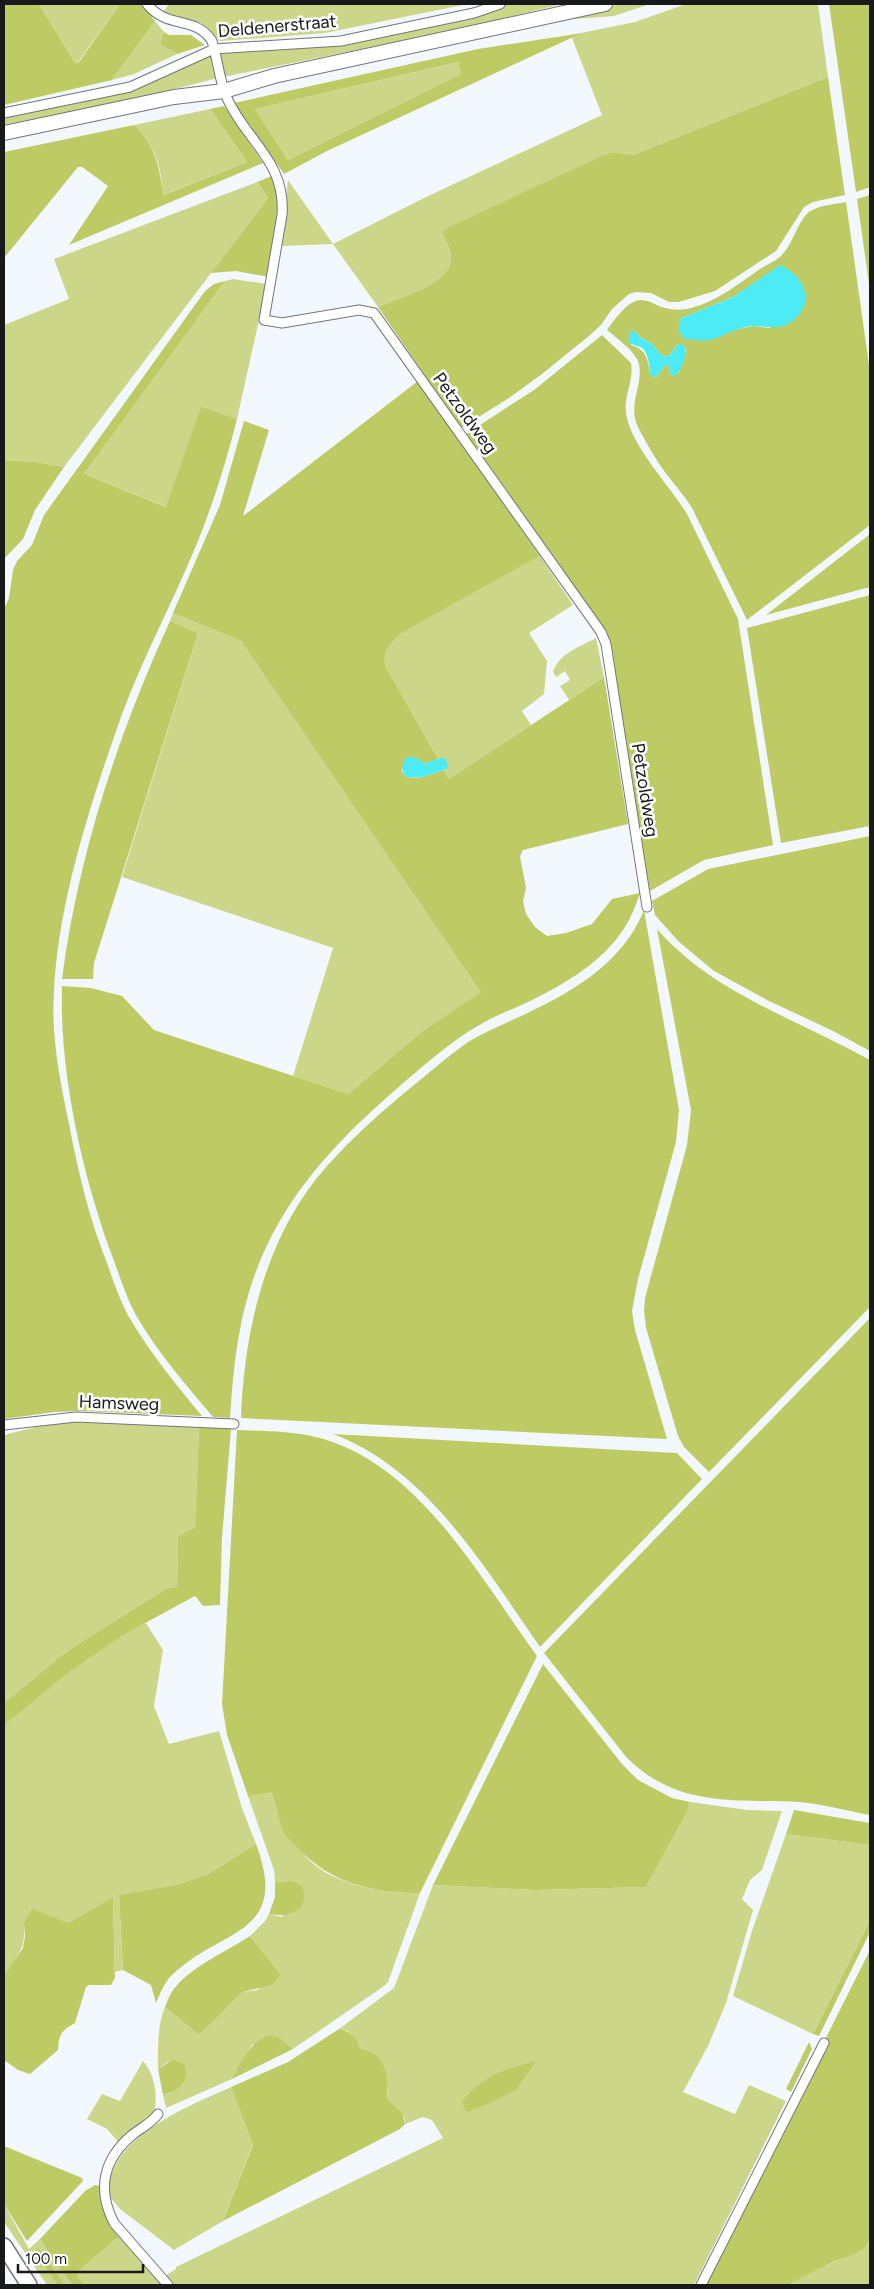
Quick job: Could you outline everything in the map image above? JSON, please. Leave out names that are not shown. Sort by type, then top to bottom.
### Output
[{"type":"highway","points":[[4,2246],[29,2285]]},
{"type":"main road","points":[[552,15],[588,4]]},
{"type":"main road","points":[[4,132],[274,76],[604,4]]},
{"type":"street","name":"Petzoldweg","points":[[147,4],[166,20],[202,29],[212,41],[223,86],[233,109],[272,165],[282,190],[282,214],[264,320],[282,323],[359,310],[374,313],[601,632],[607,654],[647,907]]},
{"type":"street","name":"Deldenerstraat","points":[[4,113],[130,87],[214,49],[341,41],[474,13],[500,4]]},
{"type":"street","name":"Hamsweg","points":[[4,1425],[76,1418],[234,1424]]},
{"type":"street","points":[[701,2285],[824,2042]]},
{"type":"street","points":[[158,2114],[129,2137],[116,2153],[104,2181],[104,2198],[114,2223],[168,2285]]},
{"type":"green space","points":[[4,4],[39,4],[75,63],[79,62],[120,4],[142,4],[155,21],[112,80],[4,105]]},
{"type":"green space","points":[[39,4],[120,4],[78,62],[75,63]]},
{"type":"green space","points":[[169,4],[468,4],[325,33],[220,41],[201,23],[161,15]]},
{"type":"green space","points":[[507,4],[562,4],[465,28],[223,77],[219,56],[221,53],[333,45]]},
{"type":"green space","points":[[619,4],[650,4],[614,16],[549,21]]},
{"type":"green space","points":[[686,4],[818,4],[828,77],[633,155],[612,152],[450,227],[442,232],[451,255],[449,267],[434,282],[410,295],[378,307],[333,244],[426,197],[602,115],[572,38],[581,33],[635,22]]},
{"type":"green space","points":[[829,4],[870,4],[870,187],[856,192]]},
{"type":"green space","points":[[155,21],[164,32],[160,42],[161,45],[177,54],[134,74],[112,80]]},
{"type":"green space","points":[[164,32],[169,35],[191,35],[205,45],[177,54],[161,45],[160,42]]},
{"type":"green space","points":[[582,33],[327,151],[284,174],[234,103],[478,49]],"holes":[[[459,62],[461,74],[288,160],[255,109]]]},
{"type":"green space","points":[[210,54],[213,58],[218,78],[147,96],[4,125],[4,117],[125,91]]},
{"type":"green space","points":[[460,62],[461,74],[288,160],[255,109]]},
{"type":"green space","points":[[828,77],[845,195],[813,202],[804,207],[776,251],[715,291],[679,302],[669,302],[651,293],[636,292],[629,294],[612,309],[601,325],[542,374],[509,398],[461,428],[378,307],[410,295],[443,275],[449,267],[451,255],[442,232],[449,227],[602,156],[612,152],[633,155]]},
{"type":"green space","points":[[224,106],[263,163],[69,245],[108,186],[82,167],[78,167],[4,258],[4,152],[134,125],[152,148],[160,175],[163,195],[247,162],[210,109]]},
{"type":"green space","points":[[210,109],[247,162],[162,195],[161,176],[156,157],[147,140],[134,125]]},
{"type":"green space","points":[[274,175],[277,213],[269,277],[236,271],[211,273],[268,198],[257,182]]},
{"type":"green space","points":[[288,180],[333,244],[281,246]]},
{"type":"green space","points":[[257,182],[268,198],[64,467],[36,462],[4,460],[4,325],[69,299],[54,259]]},
{"type":"green space","points":[[870,195],[870,291],[857,199]]},
{"type":"green space","points":[[846,202],[870,372],[870,525],[747,620],[693,510],[660,465],[638,427],[634,409],[640,375],[637,359],[627,347],[607,330],[631,303],[640,300],[676,310],[701,305],[719,297],[780,257],[809,212],[822,206]],"holes":[[[780,266],[770,328],[754,326],[732,330],[679,319],[733,297]],[[635,331],[641,338],[651,343],[663,357],[670,355],[678,344],[686,349],[679,372],[671,376],[669,365],[665,365],[656,377],[651,376],[646,356],[637,347],[631,345]]]},
{"type":"green space","points":[[233,279],[267,284],[237,419],[201,408],[167,507],[84,474],[225,281]]},
{"type":"green space","points":[[225,281],[84,474],[166,507],[201,407],[237,419],[219,483],[202,530],[187,568],[129,695],[88,818],[69,888],[62,923],[53,1009],[57,1058],[76,1159],[95,1229],[118,1293],[124,1308],[148,1346],[202,1416],[82,1411],[54,1412],[4,1419],[4,609],[9,598],[13,570],[17,561],[32,545],[44,515],[205,291],[214,284]]},
{"type":"green space","points":[[602,335],[631,363],[632,369],[626,400],[626,412],[635,438],[642,451],[687,514],[738,619],[773,845],[704,860],[650,891],[608,646],[466,434],[534,390]]},
{"type":"green space","points":[[418,381],[540,556],[402,633],[388,648],[385,656],[386,667],[438,759],[425,764],[414,757],[404,762],[402,771],[405,776],[415,778],[444,770],[449,779],[604,677],[628,824],[523,850],[520,856],[526,888],[523,901],[526,914],[535,927],[547,936],[566,933],[592,924],[612,899],[640,893],[621,933],[601,956],[564,983],[531,1001],[490,1019],[448,1046],[365,1118],[315,1171],[275,1229],[260,1262],[248,1297],[239,1335],[234,1366],[230,1418],[213,1417],[163,1356],[137,1317],[124,1289],[92,1196],[75,1125],[65,1054],[62,986],[91,988],[122,996],[154,1030],[348,1094],[424,1030],[481,992],[241,641],[173,613],[220,505],[244,421],[269,430],[243,516]]},
{"type":"green space","points":[[4,460],[36,462],[64,467],[35,510],[23,539],[5,558]]},
{"type":"green space","points":[[870,534],[870,587],[766,615]]},
{"type":"green space","points":[[540,556],[573,605],[529,633],[547,661],[544,694],[522,711],[531,725],[449,779],[444,770],[447,769],[440,758],[438,759],[386,667],[386,652],[402,633]]},
{"type":"green space","points":[[870,595],[870,826],[781,843],[747,628]]},
{"type":"green space","points":[[173,613],[241,641],[482,992],[424,1030],[348,1094],[293,1076],[333,948],[122,877],[198,633],[170,621]]},
{"type":"green space","points":[[170,621],[198,633],[94,963],[93,979],[62,979],[78,887],[102,796],[133,708]]},
{"type":"green space","points":[[596,638],[604,677],[569,700],[560,686],[570,680],[565,671],[556,677],[553,672],[556,665],[565,655]]},
{"type":"green space","points":[[870,836],[870,1051],[833,1031],[769,1001],[714,971],[678,941],[655,915],[652,901],[708,869]]},
{"type":"green space","points":[[644,910],[679,1110],[676,1142],[638,1279],[632,1311],[635,1330],[667,1439],[241,1418],[247,1351],[262,1284],[288,1222],[306,1193],[327,1166],[387,1107],[468,1042],[557,998],[592,975],[622,947]]},
{"type":"green space","points":[[657,929],[680,952],[730,988],[870,1060],[870,1307],[709,1472],[684,1447],[678,1436],[646,1328],[644,1311],[645,1298],[687,1145],[691,1110]]},
{"type":"green space","points":[[870,1318],[870,1815],[799,1802],[708,1798],[666,1786],[646,1774],[627,1758],[544,1653]]},
{"type":"green space","points":[[78,1422],[199,1427],[195,1527],[178,1536],[177,1587],[167,1588],[67,1651],[4,1703],[4,1435],[44,1425]]},
{"type":"green space","points":[[199,1427],[231,1429],[222,1538],[220,1605],[203,1606],[195,1596],[123,1635],[69,1672],[4,1725],[4,1703],[67,1651],[167,1588],[177,1587],[178,1536],[195,1527]]},
{"type":"green space","points":[[237,1430],[286,1432],[316,1437],[352,1450],[386,1471],[416,1497],[443,1527],[469,1559],[537,1656],[420,1893],[369,1888],[353,1884],[323,1869],[284,1833],[272,1792],[248,1796],[227,1735],[222,1704]]},
{"type":"green space","points":[[333,1434],[677,1453],[702,1479],[540,1647],[475,1554],[425,1496],[397,1471],[367,1450]]},
{"type":"green space","points":[[146,1623],[163,1650],[154,1706],[169,1744],[219,1731],[242,1808],[256,1844],[208,1874],[180,1884],[119,1895],[123,1970],[115,1972],[113,1897],[68,1923],[24,1923],[24,1939],[20,1951],[4,1975],[4,1725],[90,1656]]},
{"type":"green space","points":[[543,1664],[622,1764],[638,1780],[672,1798],[690,1802],[687,1812],[646,1887],[536,1890],[433,1885]]},
{"type":"green space","points":[[272,1791],[304,1855],[319,1868],[346,1882],[361,1886],[406,1893],[420,1893],[388,1982],[384,1986],[293,2049],[281,2039],[252,2045],[232,2079],[166,2108],[163,2095],[170,2093],[168,2062],[158,2069],[159,2030],[165,2007],[199,2035],[243,1992],[257,1990],[281,1975],[250,1936],[265,1921],[269,1914],[282,1917],[291,1881],[275,1882],[274,1870],[248,1796]]},
{"type":"green space","points":[[690,1802],[747,1810],[782,1811],[762,1870],[750,1880],[742,1899],[753,1910],[726,2003],[708,2046],[683,2092],[735,2114],[749,2085],[786,2101],[694,2285],[171,2285],[165,2276],[176,2269],[176,2267],[443,2138],[432,2120],[423,2117],[405,2124],[404,2117],[387,2099],[388,2088],[376,2056],[362,2049],[352,2034],[339,2029],[394,1988],[433,1885],[536,1890],[646,1887],[687,1812]]},
{"type":"green space","points":[[794,1810],[870,1823],[870,1845],[786,1834]]},
{"type":"green space","points":[[786,1834],[870,1845],[870,1920],[813,2034],[733,1996],[752,1931]]},
{"type":"green space","points":[[256,1844],[264,1874],[264,1897],[257,1914],[245,1926],[190,1960],[171,1976],[164,1985],[156,2003],[151,1985],[123,1970],[119,1895],[180,1884],[208,1874]]},
{"type":"green space","points":[[291,1881],[302,1886],[304,1901],[301,1906],[297,1910],[284,1915],[269,1914],[275,1897],[275,1882]]},
{"type":"green space","points":[[113,1897],[115,1978],[111,1985],[89,1985],[86,1987],[75,2023],[62,2034],[58,2050],[30,2074],[18,2070],[4,2060],[4,1975],[23,1948],[25,1936],[24,1923],[32,1909],[68,1923]]},
{"type":"green space","points":[[870,1920],[870,1932],[819,2036],[813,2034]]},
{"type":"green space","points":[[250,1936],[281,1975],[272,1985],[243,1992],[199,2035],[165,2007],[170,1995],[178,1984],[194,1970]]},
{"type":"green space","points":[[870,1950],[870,2240],[862,2250],[835,2261],[788,2285],[702,2285]]},
{"type":"green space","points":[[339,2029],[350,2033],[360,2048],[371,2052],[379,2058],[385,2069],[387,2099],[402,2113],[405,2124],[400,2129],[223,2221],[253,2145],[231,2087],[288,2062]]},
{"type":"green space","points":[[272,2035],[281,2039],[293,2049],[232,2079],[252,2046]]},
{"type":"green space","points":[[809,2042],[812,2049],[791,2092],[786,2089]]},
{"type":"green space","points":[[173,2060],[184,2064],[184,2080],[174,2091],[163,2095],[158,2069]]},
{"type":"green space","points":[[143,2061],[153,2079],[156,2099],[154,2113],[129,2133],[120,2144],[107,2129],[87,2119],[102,2094],[120,2101]]},
{"type":"green space","points":[[536,2061],[516,2090],[466,2112],[462,2101],[479,2084],[495,2074]]},
{"type":"green space","points":[[231,2087],[253,2144],[223,2221],[174,2250],[120,2209],[110,2197],[111,2177],[119,2158],[152,2127],[194,2104]]},
{"type":"green space","points":[[4,2146],[82,2178],[83,2181],[27,2241],[4,2204]]},
{"type":"green space","points":[[95,2185],[100,2186],[102,2205],[121,2235],[77,2272],[77,2276],[85,2285],[73,2285],[55,2263],[40,2239],[85,2191]]},
{"type":"green space","points":[[4,2204],[29,2249],[40,2239],[55,2263],[73,2285],[65,2285],[37,2248],[34,2253],[57,2285],[47,2285],[4,2222]]},
{"type":"green space","points":[[121,2235],[162,2285],[85,2285],[77,2276],[77,2272]]},
{"type":"green space","points":[[870,2240],[870,2285],[788,2285],[853,2253]]},
{"type":"green space","points":[[37,2248],[65,2285],[57,2285],[34,2252]]},
{"type":"water","points":[[780,265],[797,277],[805,292],[803,309],[788,324],[776,327],[747,327],[710,340],[683,338],[679,331],[679,319],[733,297]]},
{"type":"water","points":[[631,331],[635,331],[641,338],[651,343],[663,357],[670,355],[678,344],[684,345],[684,361],[675,376],[671,376],[669,366],[665,365],[656,377],[651,376],[644,350],[628,341]]},
{"type":"water","points":[[407,757],[414,757],[425,764],[445,758],[448,765],[447,769],[421,777],[410,777],[405,776],[403,771],[403,764]]}]
